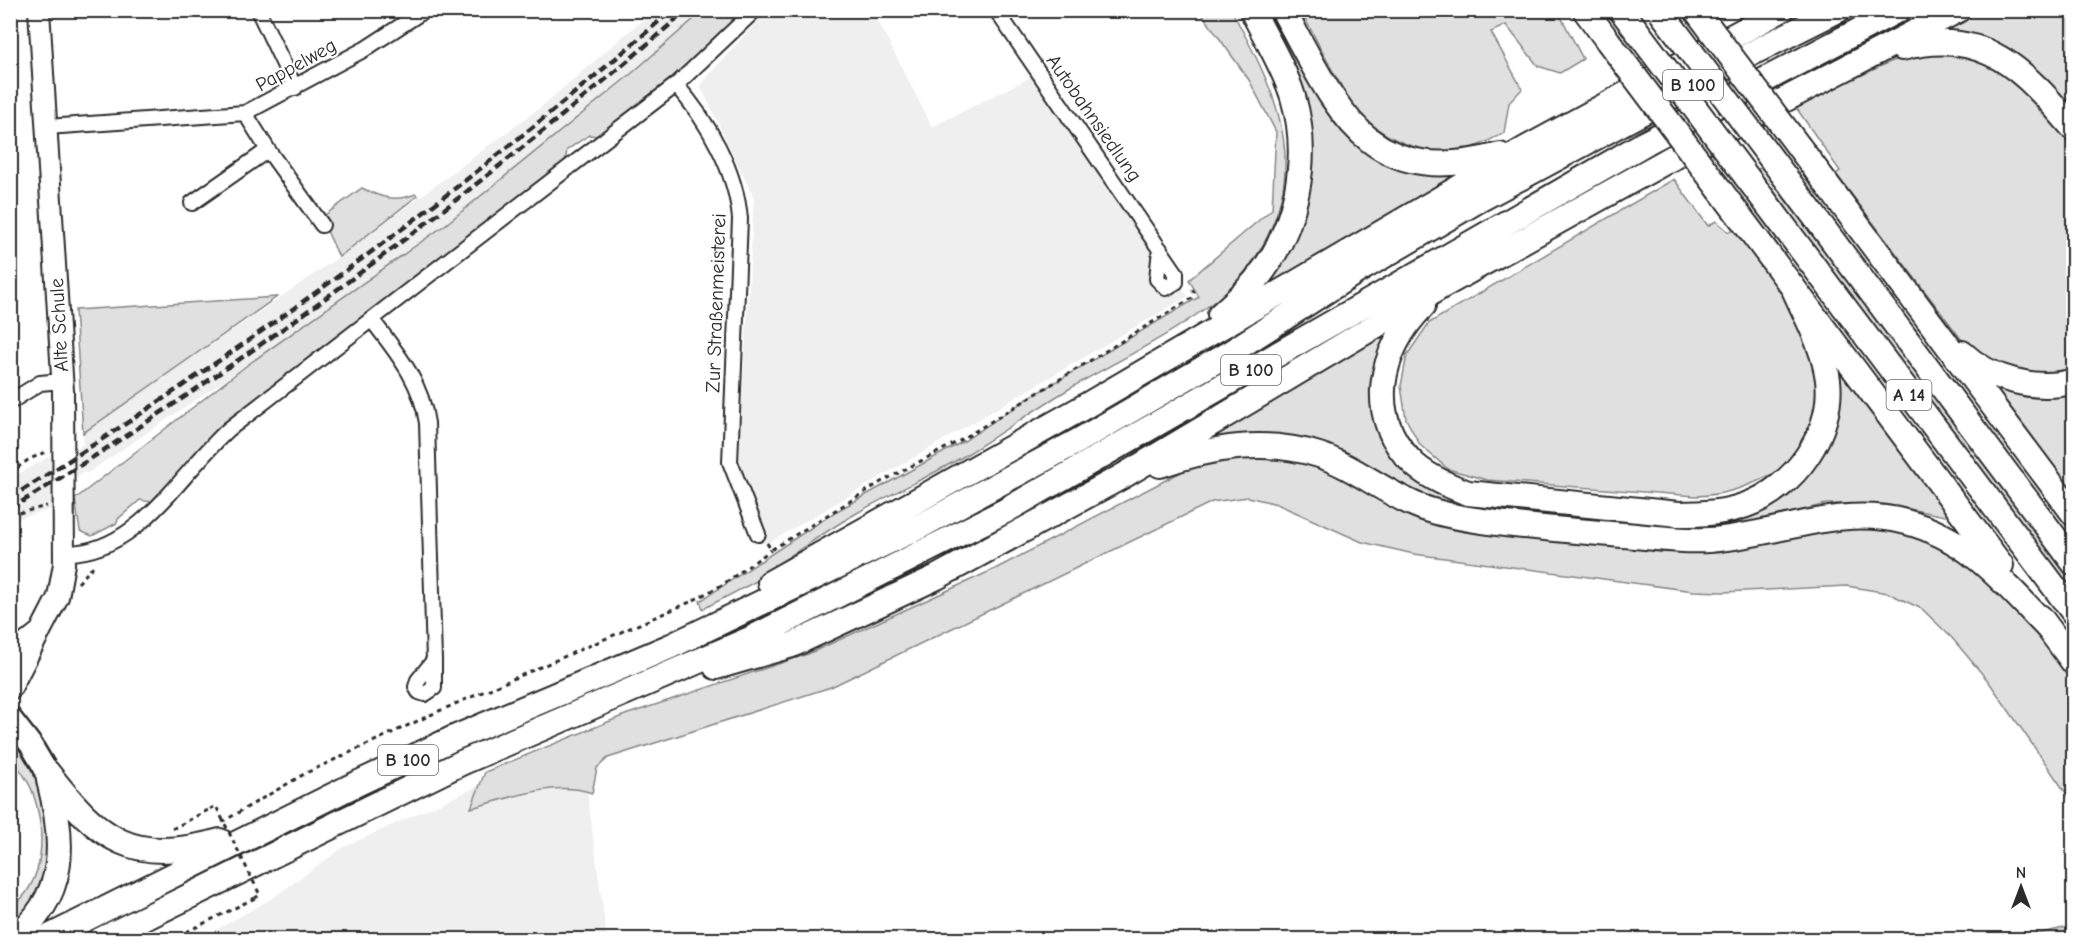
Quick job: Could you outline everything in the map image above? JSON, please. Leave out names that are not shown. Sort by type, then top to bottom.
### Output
[{"type":"highway","points":[[1185,347],[1256,279],[1282,236],[1298,190],[1302,148],[1297,111],[1285,74],[1252,10]]},
{"type":"highway","points":[[1283,10],[1340,110],[1367,139],[1383,150],[1421,164],[1440,165],[1480,160],[1526,149]]},
{"type":"highway","points":[[1585,10],[2073,663]]},
{"type":"highway","points":[[1696,10],[2073,514]]},
{"type":"highway","points":[[671,646],[727,606],[1082,408],[1526,149],[1781,10]]},
{"type":"highway","name":"B 100","points":[[43,939],[454,738],[671,646],[870,552],[990,489],[1231,352],[1356,272],[1478,201],[1838,10]]},
{"type":"highway","name":"B 100","points":[[100,939],[461,763],[639,688],[850,591],[1005,511],[1647,142],[1898,10]]},
{"type":"highway","points":[[639,688],[792,645],[937,577],[1123,476],[1444,285],[1670,159],[1958,10]]},
{"type":"highway","name":"A 14","points":[[1661,11],[2073,563]]},
{"type":"highway","name":"A 14","points":[[1628,19],[2073,613]]},
{"type":"highway","points":[[1824,78],[1896,49],[1937,41],[1958,43],[1993,53],[2010,62],[2041,91],[2073,129]]},
{"type":"highway","points":[[1444,285],[1395,341],[1383,377],[1383,398],[1389,424],[1404,452],[1416,465],[1447,485],[1468,493],[1679,514],[1725,511],[1765,497],[1795,473],[1814,445],[1825,416],[1828,382],[1822,352],[1792,287]]},
{"type":"highway","points":[[1930,322],[1974,365],[1990,373],[2014,381],[2037,384],[2063,384],[2073,381]]},
{"type":"highway","points":[[1123,476],[1217,449],[1268,446],[1293,448],[1321,456],[1417,506],[1467,519],[1533,528],[1708,540],[1808,520],[1859,517],[1905,522],[1947,537],[1966,548],[1986,564],[2049,629]]},
{"type":"highway","points":[[47,772],[74,807],[93,825],[122,842],[140,848],[159,851],[190,848],[269,827]]},
{"type":"highway","points":[[11,939],[36,917],[54,886],[58,869],[60,834],[47,772]]},
{"type":"highway","points":[[132,939],[200,889]]},
{"type":"main road","points":[[10,718],[31,745],[47,772]]},
{"type":"street","name":"Alte Schule","points":[[37,634],[58,597],[64,574],[62,381],[39,10]]},
{"type":"street","points":[[258,10],[295,88]]},
{"type":"street","name":"Pappelweg","points":[[47,127],[245,113],[365,49],[425,10]]},
{"type":"street","points":[[64,553],[94,550],[121,536],[150,513],[229,429],[676,85],[755,10]]},
{"type":"street","name":"Autobahnsiedlung","points":[[996,10],[1160,249],[1156,272],[1161,286],[1166,288],[1171,286],[1177,278]]},
{"type":"street","name":"Zur Straßenmeisterei","points":[[676,85],[706,126],[739,199],[730,462],[758,534]]},
{"type":"street","name":"Pappelweg","points":[[245,113],[268,150],[322,225]]},
{"type":"street","points":[[192,203],[268,150]]},
{"type":"street","points":[[372,320],[410,370],[424,404],[434,660]]},
{"type":"street","points":[[10,402],[40,383],[62,381]]},
{"type":"street","points":[[10,656],[37,634]]},
{"type":"street","points":[[10,690],[25,665],[37,634]]},
{"type":"path","points":[[212,827],[289,782],[327,763],[690,602],[722,585],[771,550],[881,482],[961,440],[1192,298],[1194,292],[1184,278],[1177,278]]},
{"type":"path","points":[[10,473],[28,460],[52,448],[63,431]]},
{"type":"path","points":[[19,513],[62,504]]},
{"type":"path","points":[[758,534],[763,532],[771,550]]},
{"type":"path","points":[[74,590],[85,573],[96,563],[94,550]]},
{"type":"path","points":[[170,939],[260,895],[216,806],[174,827]]},
{"type":"shaded area","points":[[767,10],[873,11],[932,127],[1035,75],[1188,296],[765,545],[738,475],[754,198],[700,85]]},
{"type":"shaded area","points":[[653,11],[703,11],[631,74],[445,225],[246,366],[86,474],[85,471],[51,494],[52,509],[21,518],[11,524],[10,479],[50,456],[51,464],[83,444],[83,433],[339,257],[541,107]]},
{"type":"shaded area","points":[[703,11],[744,11],[673,77],[599,136],[589,135],[567,150],[565,162],[216,432],[151,502],[140,500],[118,519],[117,523],[92,536],[80,531],[75,499],[246,366],[445,225],[631,74]]},
{"type":"shaded area","points":[[1200,11],[1232,11],[1268,84],[1283,135],[1285,161],[1283,188],[1276,216],[1260,250],[1246,270],[1220,297],[1184,323],[1056,397],[955,461],[846,520],[770,569],[770,574],[703,609],[700,601],[835,512],[964,441],[1027,399],[1199,297],[1189,280],[1272,209],[1276,132],[1249,80]]},
{"type":"shaded area","points":[[1263,11],[1279,11],[1347,130],[1462,173],[1266,287],[1274,267],[1292,242],[1304,213],[1310,189],[1312,140]]},
{"type":"shaded area","points":[[1301,11],[1558,11],[1583,59],[1560,73],[1538,66],[1506,25],[1491,32],[1522,89],[1509,103],[1504,133],[1471,148],[1455,151],[1423,149],[1392,138],[1366,119],[1355,107],[1333,72]]},
{"type":"shaded area","points":[[1970,11],[2073,11],[2073,116],[2062,102],[1934,34],[1941,25]]},
{"type":"shaded area","points":[[1948,50],[1999,66],[2028,90],[2073,143],[2073,374],[2011,373],[1965,344],[1836,174],[1840,171],[1795,106],[1890,62],[1917,53]]},
{"type":"shaded area","points":[[1765,166],[2073,577],[2073,597],[1754,171]]},
{"type":"shaded area","points":[[1674,179],[1708,226],[1716,221],[1729,232],[1734,229],[1788,302],[1821,375],[1814,430],[1777,481],[1770,475],[1734,490],[1696,496],[1487,480],[1448,469],[1420,445],[1406,419],[1401,386],[1407,355],[1429,323]]},
{"type":"shaded area","points":[[362,188],[388,198],[401,198],[416,194],[417,196],[339,257],[321,218]]},
{"type":"shaded area","points":[[277,297],[83,433],[75,310]]},
{"type":"shaded area","points":[[1398,321],[1379,366],[1415,472],[1665,518],[1793,486],[1835,361],[1955,518],[1884,504],[1826,504],[1742,525],[1677,530],[1466,508],[1410,491],[1355,461],[1206,441],[1205,438]]},
{"type":"shaded area","points":[[1989,386],[2073,386],[2073,498]]},
{"type":"shaded area","points":[[1253,456],[1297,461],[1344,477],[1597,541],[1863,523],[1942,540],[2027,620],[2073,682],[2073,803],[1989,682],[1952,638],[1922,609],[1888,593],[1847,586],[1723,592],[1694,591],[1414,554],[1362,542],[1277,504],[1248,497],[1212,502],[831,687],[608,758],[597,768],[592,793],[562,789],[547,790],[471,808],[485,772],[625,715],[808,654],[995,569],[1185,470],[1206,463]]},
{"type":"shaded area","points":[[11,733],[40,781],[52,872],[11,934],[11,908],[23,897],[31,885],[37,870],[41,840],[33,793],[10,750]]},
{"type":"shaded area","points":[[580,740],[607,939],[198,940],[271,899],[344,847]]},
{"type":"shaded area","points":[[2073,926],[2073,939],[2014,939]]},
{"type":"railway","points":[[10,498],[183,385],[351,267],[514,142],[672,10]]},
{"type":"railway","points":[[10,509],[187,395],[359,274],[525,145],[687,10]]}]
